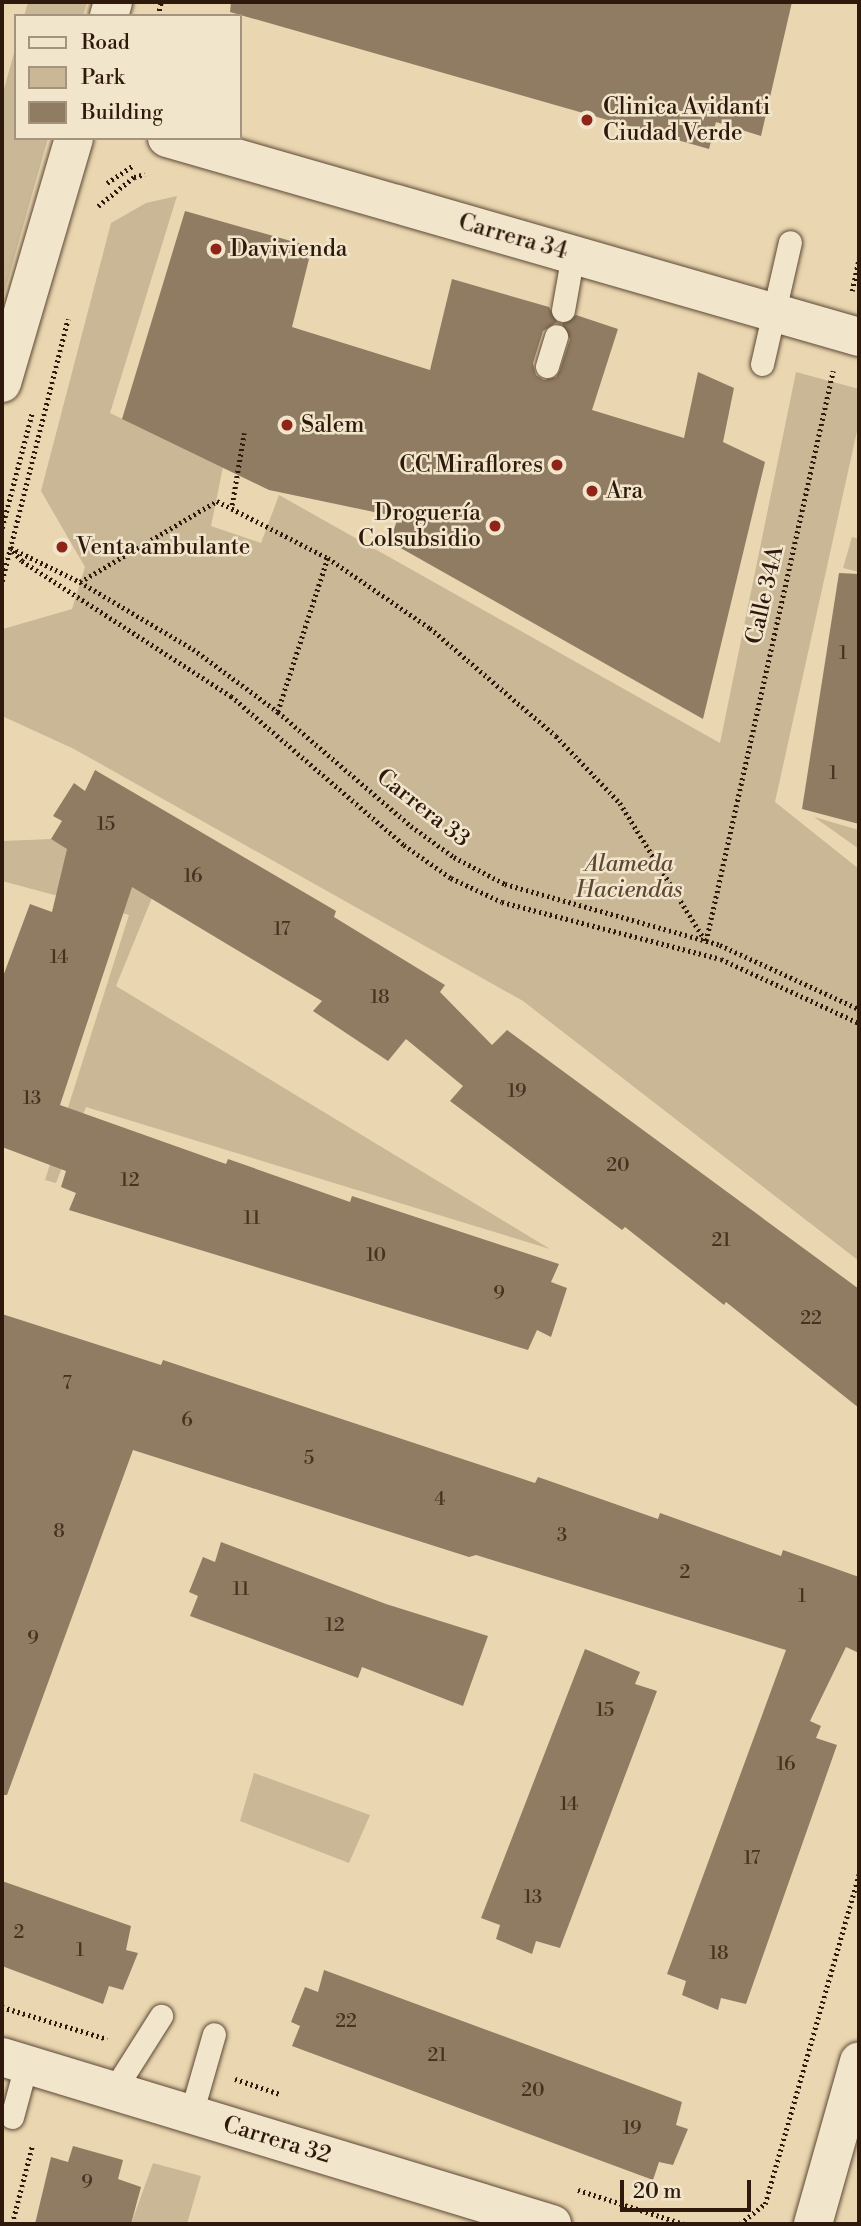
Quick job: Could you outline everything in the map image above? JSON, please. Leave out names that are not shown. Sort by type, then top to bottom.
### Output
[{"type":"street","points":[[2,383],[73,140]]},
{"type":"street","name":"Carrera 34","points":[[158,157],[573,254],[766,342],[850,334]]},
{"type":"street","name":"Carrera 32","points":[[14,2061],[550,2224]]},
{"type":"street","points":[[813,2224],[859,2061]]},
{"type":"lane","points":[[766,342],[790,242]]},
{"type":"lane","points":[[563,310],[573,254]]},
{"type":"lane","points":[[547,366],[556,337]]},
{"type":"lane","points":[[114,2090],[161,2016]]},
{"type":"lane","points":[[191,2114],[214,2034]]},
{"type":"lane","points":[[12,2117],[14,2061]]},
{"type":"path","points":[[98,190],[126,167],[158,157]]},
{"type":"path","points":[[94,220],[98,206],[158,157]]},
{"type":"path","name":"Calle 34A","points":[[706,940],[833,368],[850,334],[859,258]]},
{"type":"path","points":[[2,581],[70,313]]},
{"type":"path","points":[[766,342],[840,370]]},
{"type":"path","points":[[2,528],[33,409]]},
{"type":"path","points":[[232,505],[244,433]]},
{"type":"path","points":[[80,582],[217,501],[232,505],[328,558],[430,628],[556,736],[620,803],[706,940]]},
{"type":"path","points":[[10,547],[54,582],[231,696],[404,845],[451,878],[502,902],[721,959],[859,1023]]},
{"type":"path","name":"Carrera 33","points":[[10,547],[80,582],[193,649],[278,712],[411,826],[454,857],[505,884],[706,940],[859,1009]]},
{"type":"path","points":[[278,712],[328,558]]},
{"type":"path","points":[[740,2224],[765,2204],[859,1874]]},
{"type":"path","points":[[12,2224],[34,2137]]},
{"type":"green space","points":[[28,2],[87,2],[84,14],[25,14]]},
{"type":"green space","points":[[14,53],[14,140],[47,140],[2,301],[2,96]]},
{"type":"green space","name":"Alameda Haciendas","points":[[177,196],[110,413],[223,467],[211,526],[261,543],[279,495],[720,743],[796,372],[859,389],[859,422],[775,802],[859,869],[859,1261],[523,1001],[74,749],[2,716],[3,629],[72,609],[85,567],[41,491],[111,223],[146,203]]},
{"type":"green space","points":[[852,537],[859,539],[859,572],[843,568]]},
{"type":"green space","points":[[814,817],[859,830],[859,849]]},
{"type":"green space","points":[[51,839],[152,898],[116,986],[550,1249],[86,1107],[56,1183],[45,1180],[129,915],[2,881],[3,841]]},
{"type":"green space","points":[[254,1773],[370,1815],[349,1863],[240,1821]]},
{"type":"green space","points":[[153,2163],[201,2176],[187,2224],[131,2224]]},
{"type":"building","points":[[231,2],[792,2],[761,136],[716,122],[709,149],[230,12]]},
{"type":"building","name":"CC Miraflores","points":[[185,211],[312,247],[292,327],[430,370],[452,279],[549,307],[557,322],[543,331],[533,363],[536,375],[544,380],[556,377],[570,339],[562,324],[576,315],[618,329],[592,410],[684,438],[698,372],[734,388],[723,442],[765,462],[703,719],[390,542],[398,517],[269,490],[122,419]]},
{"type":"building","points":[[839,573],[859,574],[859,824],[802,809]]},
{"type":"building","points":[[95,770],[336,911],[334,917],[445,985],[440,992],[492,1045],[507,1030],[859,1289],[859,1408],[726,1302],[724,1305],[625,1227],[622,1230],[450,1101],[463,1086],[406,1039],[388,1061],[313,1011],[322,1001],[132,887],[60,1105],[226,1164],[228,1159],[350,1202],[352,1196],[559,1264],[551,1282],[567,1288],[551,1337],[537,1330],[528,1350],[69,1210],[76,1193],[61,1187],[66,1171],[2,1147],[2,979],[30,904],[52,912],[67,849],[51,839],[62,821],[53,816],[74,783],[85,791]]},
{"type":"building","points":[[2,1314],[161,1365],[163,1360],[535,1483],[538,1477],[658,1519],[660,1513],[781,1556],[783,1550],[859,1577],[859,1653],[846,1647],[810,1721],[821,1726],[816,1738],[837,1745],[746,2004],[721,1998],[718,2010],[682,1995],[686,1981],[667,1974],[786,1650],[476,1555],[469,1557],[133,1450],[7,1795],[2,1795]]},
{"type":"building","points":[[221,1542],[386,1604],[488,1636],[463,1706],[362,1667],[358,1678],[190,1616],[198,1596],[189,1592],[203,1557],[215,1562]]},
{"type":"building","points":[[585,1649],[640,1672],[635,1684],[657,1691],[560,1948],[536,1941],[532,1954],[496,1939],[500,1925],[481,1918]]},
{"type":"building","points":[[2,1881],[131,1926],[126,1950],[138,1953],[123,1990],[109,1986],[103,2004],[2,1966]]},
{"type":"building","points":[[324,1970],[682,2102],[676,2125],[688,2129],[673,2165],[659,2162],[653,2180],[292,2046],[300,2026],[291,2022],[305,1987],[318,1992]]},
{"type":"building","points":[[73,2146],[123,2160],[118,2179],[141,2187],[131,2224],[35,2224],[51,2157],[68,2162]]},
{"type":"place","name":"Clinica Avidanti Ciudad Verde","points":[[587,120]]},
{"type":"place","name":"Davivienda","points":[[216,249]]},
{"type":"place","name":"Salem","points":[[287,425]]},
{"type":"place","name":"CC Miraflores","points":[[557,465]]},
{"type":"place","name":"Ara","points":[[592,491]]},
{"type":"place","name":"Droguería Colsubsidio","points":[[495,526]]},
{"type":"place","name":"Venta ambulante","points":[[62,547]]}]
